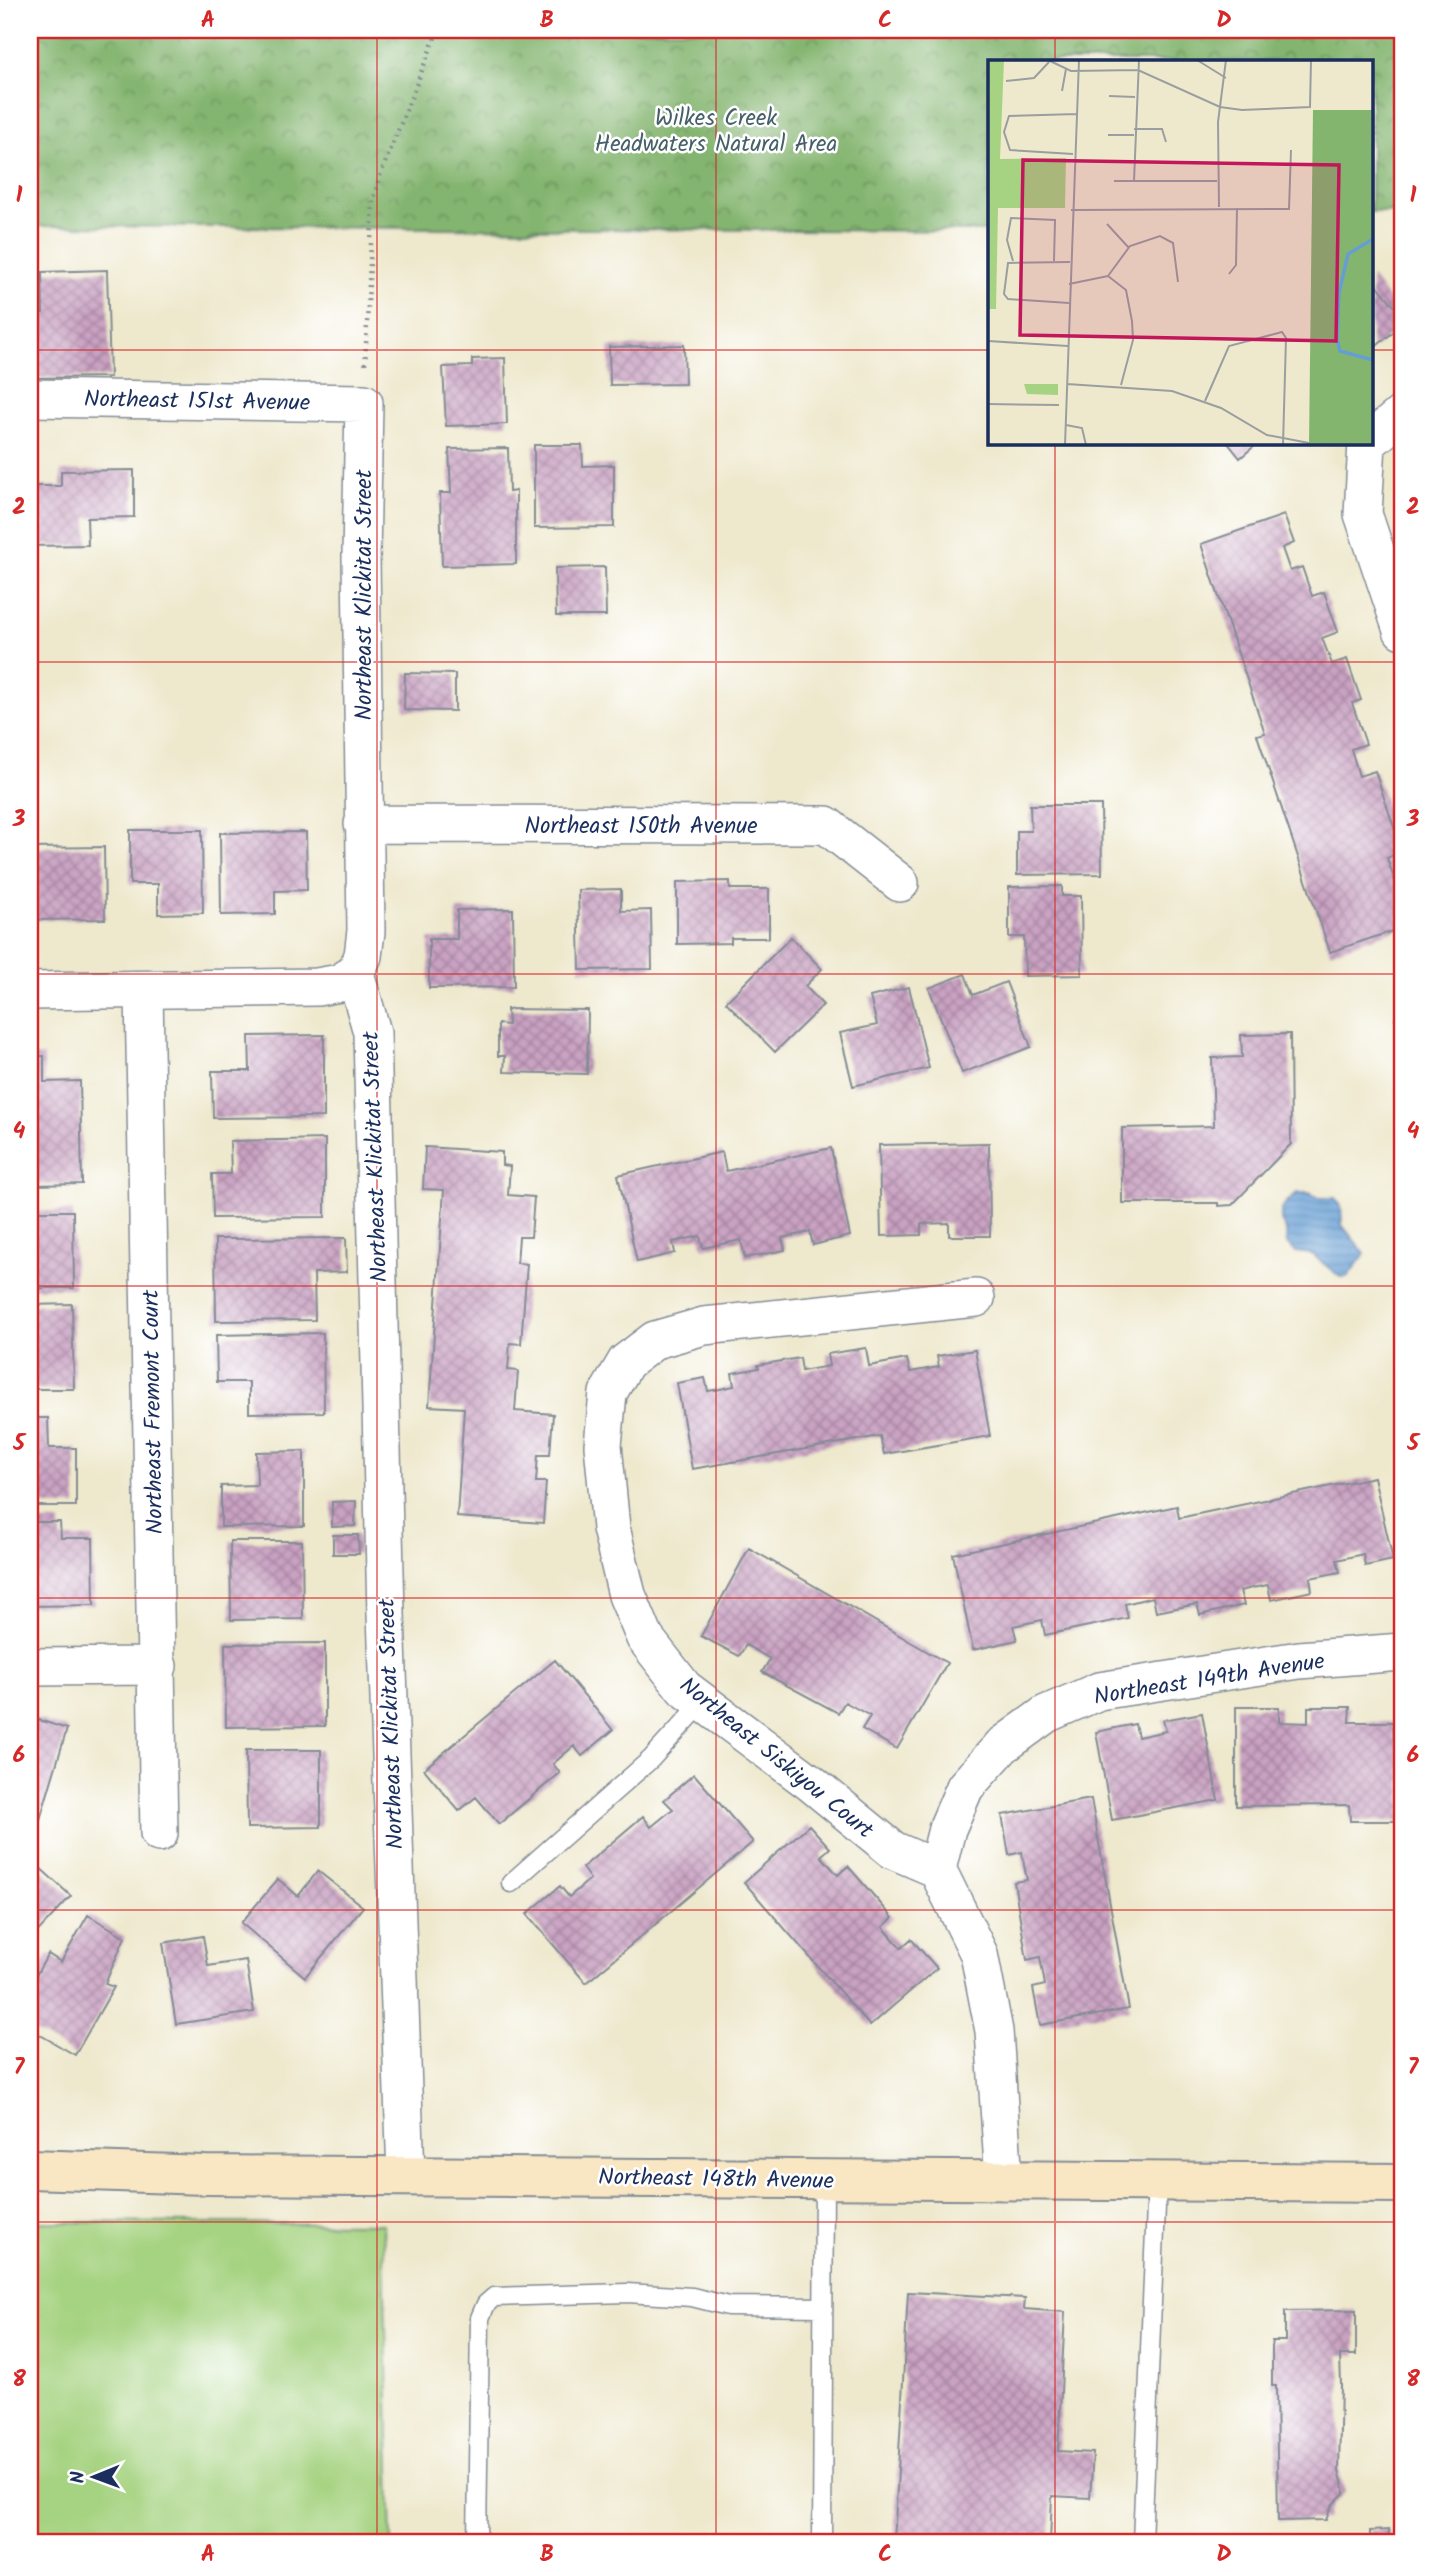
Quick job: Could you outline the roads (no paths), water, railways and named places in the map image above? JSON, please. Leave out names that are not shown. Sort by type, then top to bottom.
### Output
[{"type":"main road","name":"Northeast 148th Avenue","points":[[30,2169],[205,2175],[1402,2183]]},
{"type":"street","name":"Northeast 151st Avenue","points":[[30,398],[363,403]]},
{"type":"street","name":"Northeast Klickitat Street","points":[[363,403],[361,557],[366,931],[363,956],[355,973],[372,1032],[386,1614],[406,2175]]},
{"type":"street","points":[[1372,439],[1402,414]]},
{"type":"street","points":[[1369,444],[1363,514],[1402,629]]},
{"type":"street","name":"Northeast 150th Avenue","points":[[363,824],[826,825],[900,883]]},
{"type":"street","points":[[30,991],[317,987],[340,984],[355,973]]},
{"type":"street","name":"Northeast Fremont Court","points":[[144,991],[159,1833]]},
{"type":"street","name":"Northeast Siskiyou Court","points":[[937,1868],[893,1850],[811,1783],[684,1688],[645,1638],[627,1595],[611,1528],[603,1445],[608,1393],[626,1362],[655,1340],[704,1326],[976,1298]]},
{"type":"street","name":"Northeast 149th Avenue","points":[[937,1868],[947,1829],[965,1787],[1002,1746],[1046,1714],[1099,1691],[1299,1660],[1402,1652]]},
{"type":"street","points":[[30,1667],[158,1666]]},
{"type":"street","points":[[937,1868],[979,1954],[994,2031],[1004,2181]]},
{"type":"lane","points":[[511,1883],[651,1759],[703,1702]]},
{"type":"lane","points":[[822,2542],[824,2179]]},
{"type":"lane","points":[[1142,2542],[1157,2182]]},
{"type":"lane","points":[[477,2542],[480,2318],[486,2304],[494,2297],[627,2293],[692,2297],[728,2306],[824,2308]]},
{"type":"water","points":[[1297,1193],[1335,1198],[1341,1206],[1342,1225],[1365,1254],[1347,1277],[1340,1277],[1312,1254],[1296,1252],[1287,1244],[1281,1211]]},
{"type":"park label","name":"Wilkes Creek Headwaters Natural Area","points":[[716,130]]}]
